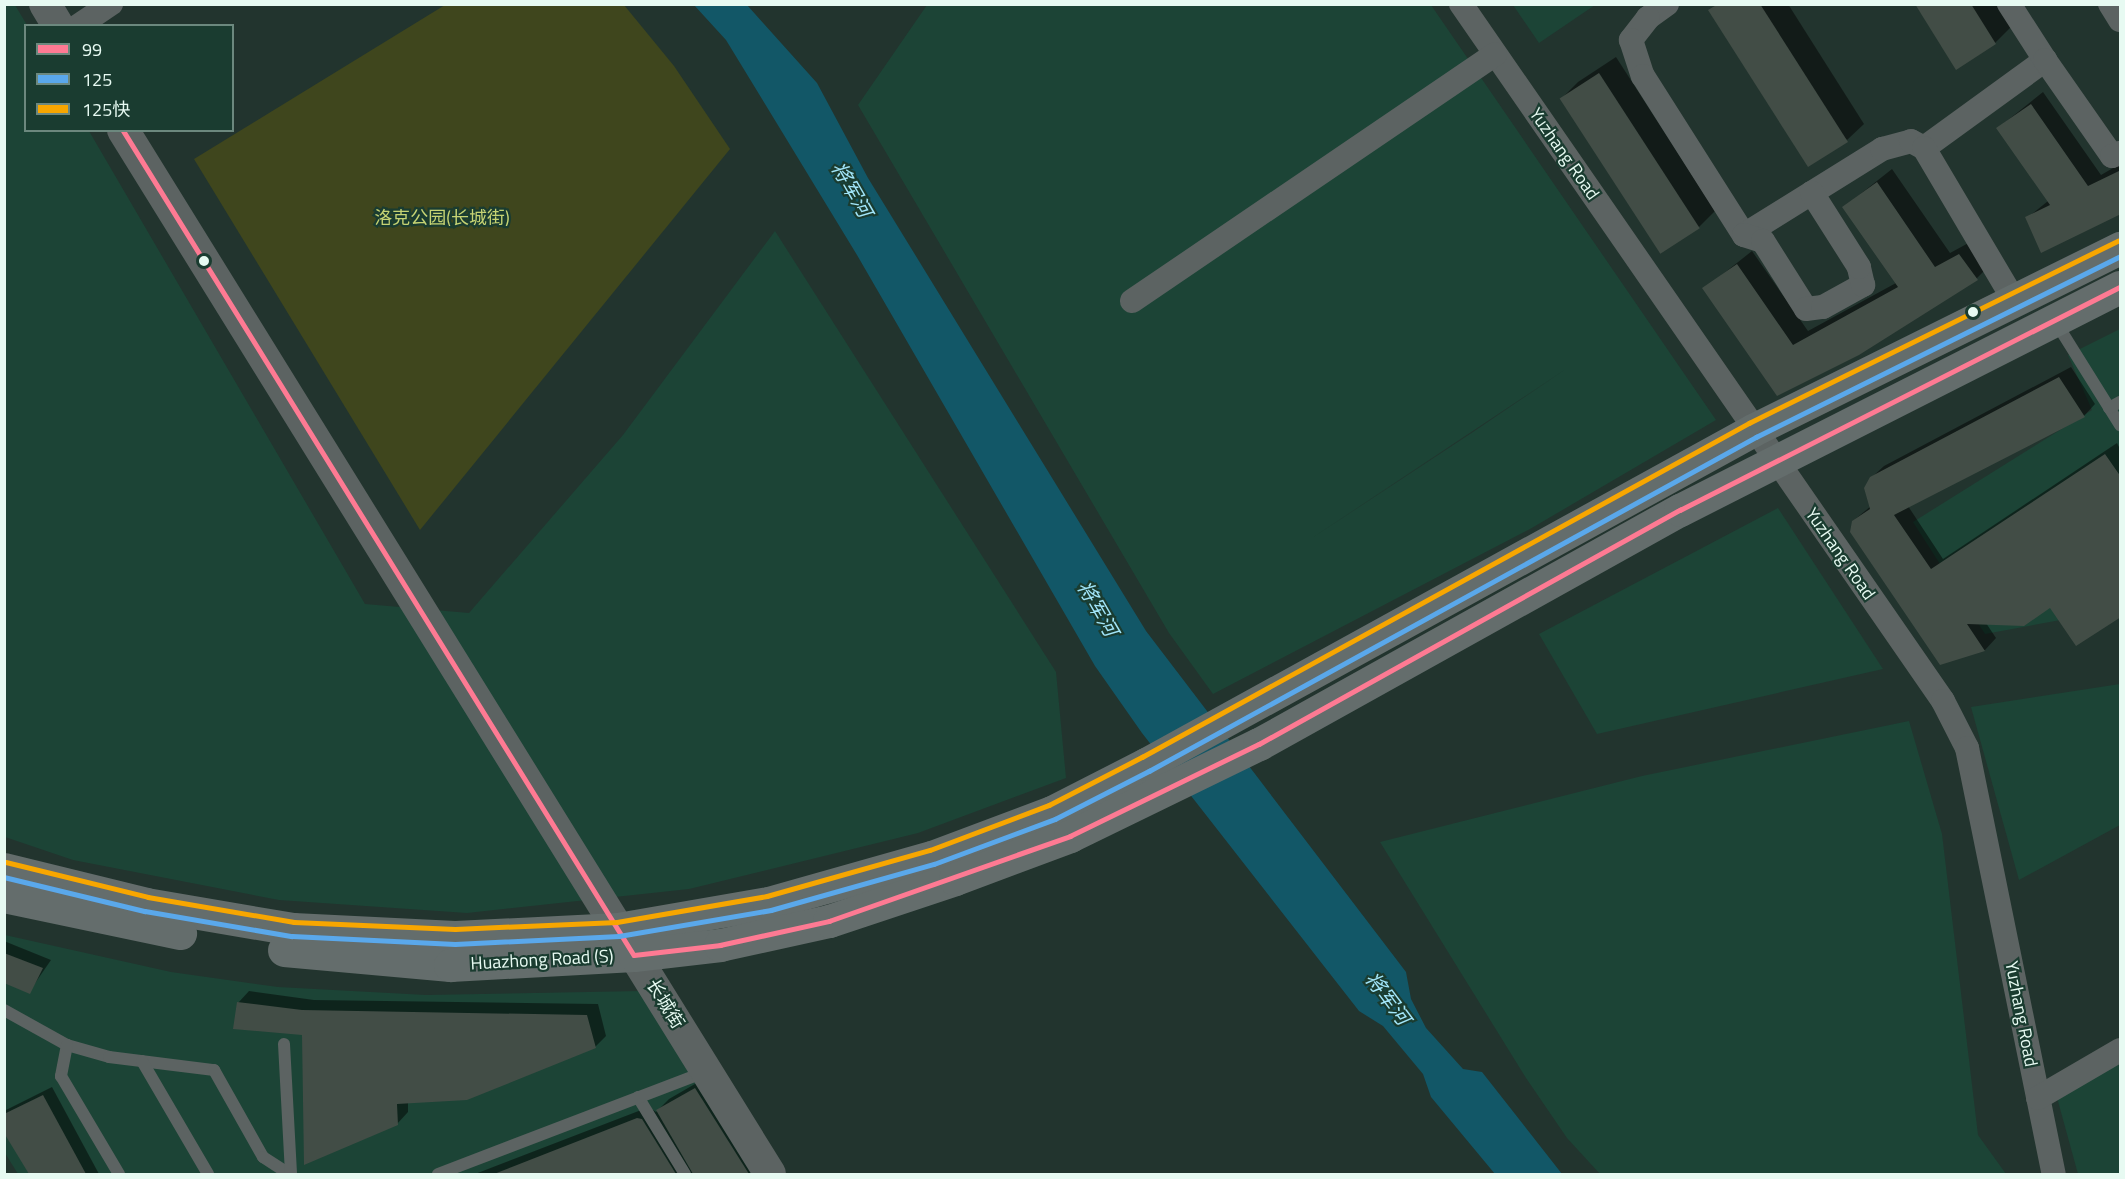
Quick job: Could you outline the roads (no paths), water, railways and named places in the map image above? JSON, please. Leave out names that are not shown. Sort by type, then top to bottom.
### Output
[{"type":"main road","name":"Huazhong Road (S)","points":[[4,896],[110,921],[292,951],[450,965],[626,942],[932,858],[1053,812],[1146,764],[1227,717],[1753,430],[2121,248]]},
{"type":"main road","name":"Huazhong Road (S)","points":[[4,869],[146,904],[293,929],[455,937],[720,945],[829,921],[1070,836],[1157,795],[1258,744],[1680,510],[2121,287]]},
{"type":"street","points":[[45,4],[57,24]]},
{"type":"street","points":[[81,24],[111,4]]},
{"type":"street","name":"Yuzhang Road","points":[[1461,4],[1775,462],[1943,702],[1967,748],[2054,1174]]},
{"type":"street","points":[[1667,4],[1648,18],[1631,40],[1643,76],[1744,235],[1763,241],[1806,309],[1823,307],[1863,285],[1859,267],[1812,193]]},
{"type":"street","points":[[2009,4],[2112,156],[2121,153]]},
{"type":"street","points":[[2110,4],[2121,21]]},
{"type":"street","points":[[1132,301],[1495,54]]},
{"type":"street","points":[[1924,148],[2045,60]]},
{"type":"street","name":"长城街","points":[[124,132],[770,1174]]},
{"type":"street","points":[[1744,235],[1882,149],[1911,141],[1924,148],[2014,300]]},
{"type":"street","points":[[2038,1098],[2121,1050]]},
{"type":"lane","points":[[2054,320],[2115,405],[2121,425]]},
{"type":"lane","points":[[4,1010],[67,1045],[142,1061],[214,1070],[263,1157],[290,1174]]},
{"type":"lane","points":[[284,1044],[290,1174]]},
{"type":"lane","points":[[67,1045],[61,1076],[119,1174]]},
{"type":"lane","points":[[142,1061],[208,1174]]},
{"type":"lane","points":[[438,1174],[706,1071]]},
{"type":"lane","points":[[638,1097],[685,1174]]},
{"type":"water","name":"将军河","points":[[694,5],[747,5],[817,83],[868,178],[1146,631],[1406,972],[1411,999],[1426,1028],[1463,1069],[1482,1072],[1562,1174],[1495,1174],[1431,1097],[1423,1074],[1383,1026],[1359,1011],[1142,733],[1095,666],[857,255],[726,40]]},
{"type":"park label","name":"洛克公园(长城街)","points":[[442,218]]}]
